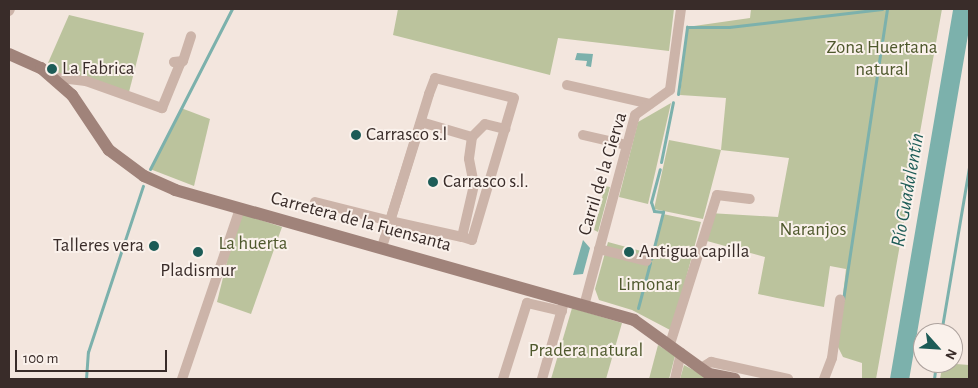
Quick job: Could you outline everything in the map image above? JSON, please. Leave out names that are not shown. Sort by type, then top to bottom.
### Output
[{"type":"main road","name":"Carretera de la Fuensanta","points":[[9,54],[52,77],[72,95],[110,150],[139,174],[175,190],[382,247],[563,306],[584,306],[634,320],[701,368],[736,379]]},
{"type":"street","name":"Carril de la Cierva","points":[[584,306],[626,145],[636,115],[670,90],[681,9]]},
{"type":"street","points":[[52,77],[86,81],[162,108],[180,64],[174,62],[183,61],[192,36]]},
{"type":"street","points":[[315,202],[392,217],[472,240],[514,98],[434,78],[392,217],[382,247]]},
{"type":"street","points":[[567,85],[650,104]]},
{"type":"street","points":[[392,217],[420,122],[472,138]]},
{"type":"street","points":[[462,237],[474,185],[469,159],[472,138],[485,124],[505,129]]},
{"type":"street","points":[[583,135],[626,145]]},
{"type":"street","points":[[670,344],[717,195],[750,199]]},
{"type":"street","points":[[182,379],[240,208]]},
{"type":"street","points":[[598,249],[647,261]]},
{"type":"street","points":[[824,379],[832,358],[840,300]]},
{"type":"street","points":[[503,379],[527,303],[563,306],[542,379]]},
{"type":"street","points":[[675,379],[681,353]]},
{"type":"street","points":[[701,368],[711,362],[788,379]]},
{"type":"green space","points":[[398,9],[674,9],[669,51],[558,38],[550,75],[393,35]]},
{"type":"green space","name":"Zona Huertana natural","points":[[751,9],[942,9],[876,379],[862,379],[862,363],[843,357],[837,345],[846,269],[830,266],[824,307],[777,298],[758,294],[765,257],[707,241],[709,213],[778,217],[789,158],[721,150],[726,98],[680,95],[687,27],[750,18]]},
{"type":"green space","points":[[69,15],[144,33],[129,92],[60,74],[48,63]]},
{"type":"green space","points":[[671,103],[648,204],[619,197],[638,122]]},
{"type":"green space","points":[[181,108],[210,119],[194,186],[150,169]]},
{"type":"green space","points":[[669,140],[721,150],[703,219],[654,209]]},
{"type":"green space","points":[[605,186],[610,187],[598,232],[594,230]]},
{"type":"green space","name":"La huerta","points":[[239,213],[282,227],[251,314],[217,302]]},
{"type":"green space","name":"Limonar","points":[[663,214],[701,222],[672,331],[632,310],[599,300],[595,289],[608,242],[652,254]]},
{"type":"green space","name":"Pradera natural","points":[[572,308],[622,323],[606,379],[551,379]]},
{"type":"green space","points":[[658,345],[675,356],[669,379],[649,379]]},
{"type":"green space","points":[[684,365],[710,379],[680,379]]},
{"type":"green space","points":[[963,365],[969,365],[969,379],[940,379],[941,373],[963,373]]},
{"type":"water","points":[[577,53],[593,54],[591,67],[586,66],[587,61],[575,60]]},
{"type":"water","points":[[583,240],[590,248],[583,274],[573,275]]},
{"type":"waterway","points":[[150,169],[232,9]]},
{"type":"waterway","points":[[678,94],[687,27],[729,27],[882,9]]},
{"type":"waterway","points":[[843,300],[887,9]]},
{"type":"waterway","name":"Río Guadalentín","points":[[899,379],[962,9]]},
{"type":"waterway","points":[[661,162],[673,102]]},
{"type":"waterway","points":[[943,323],[969,167]]},
{"type":"waterway","points":[[651,259],[663,212],[654,211],[651,202],[660,169]]},
{"type":"waterway","points":[[86,379],[88,352],[143,186]]},
{"type":"waterway","points":[[638,308],[650,263]]},
{"type":"waterway","points":[[934,379],[935,373]]},
{"type":"place","name":"La Fabrica","points":[[52,69]]},
{"type":"place","name":"Carrasco s.l","points":[[356,135]]},
{"type":"place","name":"Carrasco s.l.","points":[[433,182]]},
{"type":"place","name":"Talleres vera","points":[[154,246]]},
{"type":"place","name":"Pladismur","points":[[198,252]]},
{"type":"place","name":"Antigua capilla","points":[[629,252]]},
{"type":"park label","name":"Naranjos","points":[[813,230]]}]
